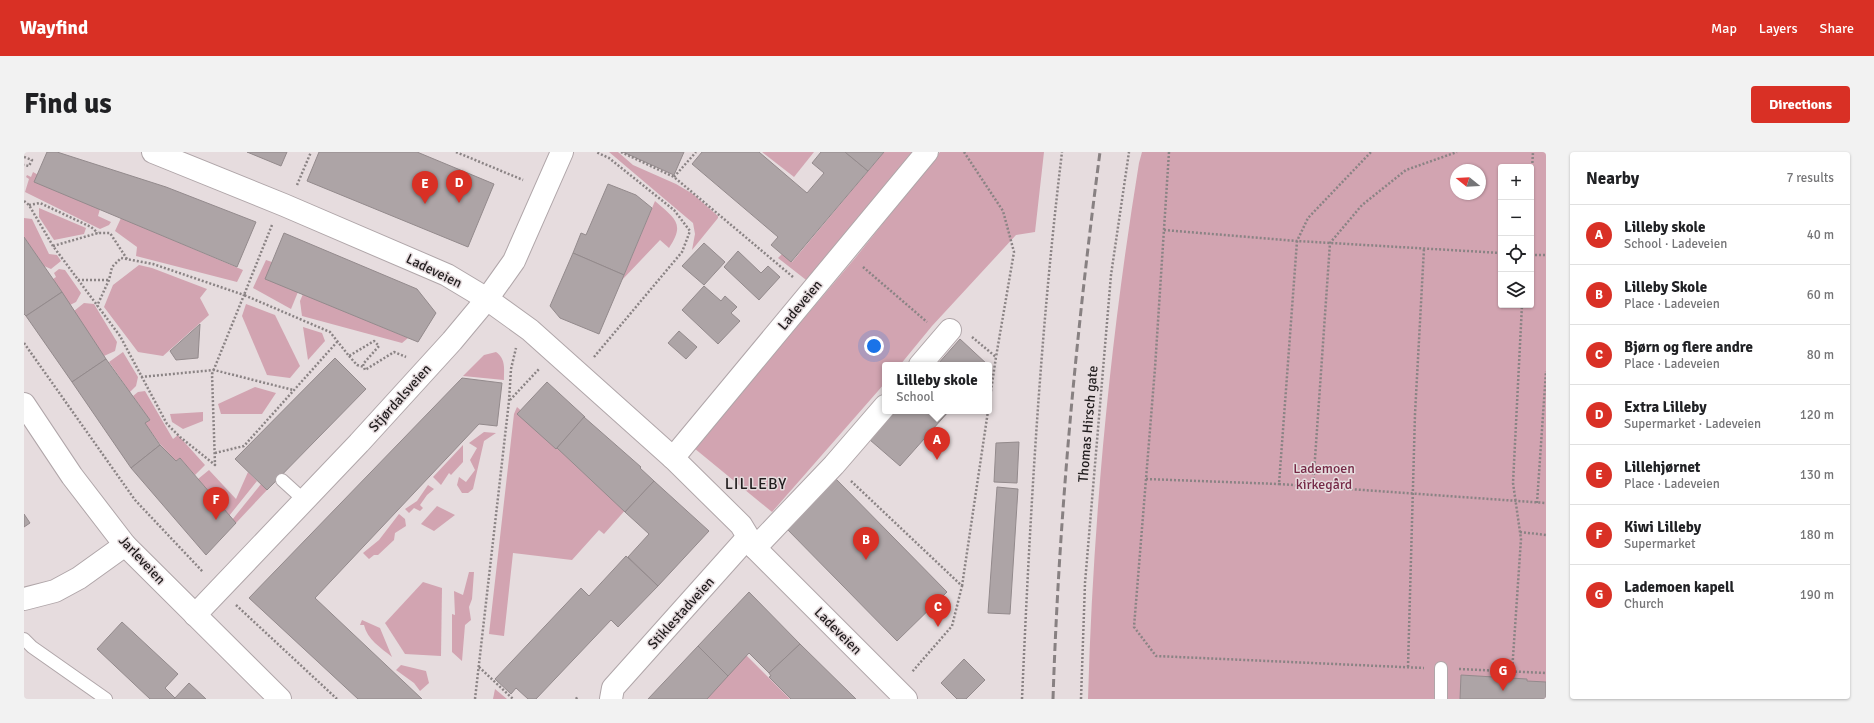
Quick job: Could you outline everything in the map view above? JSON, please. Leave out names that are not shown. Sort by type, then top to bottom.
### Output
[{"type":"street","name":"Ladeveien","points":[[153,152],[284,205],[447,274],[487,299],[530,330],[673,458],[741,525],[752,543],[900,694]]},
{"type":"street","name":"Stjørdalsveien","points":[[195,615],[218,589],[380,421],[452,341],[487,299],[514,261],[562,152]]},
{"type":"street","name":"Ladeveien","points":[[673,458],[810,291],[928,152]]},
{"type":"street","points":[[923,362],[947,334]]},
{"type":"street","name":"Jarleveien","points":[[24,404],[72,476],[125,546],[280,699]]},
{"type":"street","name":"Stiklestadveien","points":[[612,694],[752,543],[834,465],[882,409]]},
{"type":"street","points":[[24,599],[55,591],[79,578],[125,546]]},
{"type":"lane","points":[[282,480],[304,500]]},
{"type":"lane","points":[[24,639],[32,647],[106,699]]},
{"type":"lane","points":[[1441,668],[1441,699]]},
{"type":"path","points":[[456,152],[523,180]]},
{"type":"path","points":[[591,360],[682,252],[690,231],[674,210],[609,158],[596,152]]},
{"type":"path","points":[[621,152],[674,177],[810,291]]},
{"type":"path","points":[[674,177],[696,152]]},
{"type":"path","points":[[964,152],[1003,212],[1014,252],[992,384]]},
{"type":"path","points":[[1022,699],[1028,565],[1040,366],[1062,152]]},
{"type":"path","name":"Thomas Hirsch gate","points":[[1081,699],[1085,583],[1110,283],[1129,152]]},
{"type":"path","points":[[1169,152],[1134,627],[1156,656],[1546,673]]},
{"type":"path","points":[[1279,484],[1297,241],[1308,218],[1371,152]]},
{"type":"path","points":[[1313,487],[1330,242],[1362,205],[1406,170],[1457,152]]},
{"type":"path","points":[[1532,164],[1533,152]]},
{"type":"path","points":[[24,157],[32,160],[29,166],[24,165]]},
{"type":"path","points":[[24,201],[29,205],[53,246],[120,336],[167,424],[215,465],[212,374],[274,220]]},
{"type":"path","points":[[29,205],[40,203],[91,228],[98,233]]},
{"type":"path","points":[[1164,230],[1297,241],[1498,253]]},
{"type":"path","points":[[53,246],[98,233],[110,233],[127,259]]},
{"type":"path","points":[[1408,667],[1415,414],[1424,248]]},
{"type":"path","points":[[844,251],[947,334],[956,327],[963,329],[996,357]]},
{"type":"path","points":[[1534,255],[1546,255]]},
{"type":"path","points":[[97,306],[109,280],[112,267],[121,258],[153,264],[244,295],[330,332],[349,356],[358,365],[364,367],[365,370],[394,352],[407,357]]},
{"type":"path","points":[[78,280],[109,280]]},
{"type":"path","points":[[1512,672],[1520,547],[1520,532],[1513,483],[1522,308]]},
{"type":"path","points":[[349,356],[374,341],[379,346],[363,364],[364,367]]},
{"type":"path","points":[[215,452],[244,446],[337,342]]},
{"type":"path","points":[[24,343],[135,500],[218,589],[337,699]]},
{"type":"path","points":[[475,699],[509,401],[511,369],[516,347]]},
{"type":"path","points":[[509,401],[554,352]]},
{"type":"path","points":[[141,377],[214,370],[293,390]]},
{"type":"path","points":[[1537,503],[1546,371]]},
{"type":"path","points":[[900,694],[914,670],[952,626],[962,586],[988,414]]},
{"type":"path","points":[[834,465],[962,586]]},
{"type":"path","points":[[1146,479],[1279,484],[1546,503]]},
{"type":"path","points":[[1520,532],[1546,535]]},
{"type":"path","points":[[479,667],[513,699]]},
{"type":"green space","points":[[609,152],[618,152],[633,165],[676,184],[693,194],[718,216],[718,218],[692,250],[695,234],[693,223]]},
{"type":"green space","points":[[762,152],[814,152],[794,177]]},
{"type":"green space","points":[[884,152],[920,152],[810,283],[778,258],[782,254],[792,262]]},
{"type":"green space","points":[[940,152],[1044,152],[1035,232],[1016,235],[932,326],[902,362],[882,362],[882,386],[772,512],[694,448],[856,257]]},
{"type":"green space","name":"Lademoen kirkegård","points":[[1142,152],[1546,152],[1546,699],[1088,699],[1090,632],[1104,430],[1111,363],[1129,230]]},
{"type":"green space","points":[[33,172],[100,209],[98,216],[111,222],[109,225],[100,229],[25,192],[29,179],[26,177],[27,175],[31,177]]},
{"type":"green space","points":[[655,201],[668,212],[676,222],[677,232],[674,240],[669,248],[660,240],[622,280]]},
{"type":"green space","points":[[39,208],[86,228],[84,234],[54,240],[39,217]]},
{"type":"green space","points":[[24,218],[32,219],[49,254],[57,255],[61,261],[51,269],[44,266],[24,237]]},
{"type":"green space","points":[[121,218],[243,270],[237,282],[136,256],[137,247],[115,231]]},
{"type":"green space","points":[[266,260],[272,262],[298,292],[291,309],[253,288]]},
{"type":"green space","points":[[139,265],[152,268],[207,289],[200,298],[209,315],[163,356],[138,352],[104,307],[113,285]]},
{"type":"green space","points":[[59,269],[65,270],[81,293],[76,302],[70,305],[53,279],[56,277],[54,273]]},
{"type":"green space","points":[[303,294],[408,338],[402,343],[302,316],[300,301]]},
{"type":"green space","points":[[84,303],[94,304],[117,342],[115,351],[104,356],[74,311]]},
{"type":"green space","points":[[246,304],[275,315],[300,366],[290,378],[267,375],[242,316]]},
{"type":"green space","points":[[303,327],[322,333],[325,341],[308,360]]},
{"type":"green space","points":[[123,352],[138,377],[136,386],[130,392],[109,362]]},
{"type":"green space","points":[[496,352],[503,361],[504,380],[463,376],[484,355]]},
{"type":"green space","points":[[255,387],[276,393],[262,414],[221,414],[218,404]]},
{"type":"green space","points":[[145,391],[173,439],[178,435],[205,465],[195,475],[180,458],[176,461],[160,444],[145,423],[150,420],[133,396],[138,392]]},
{"type":"green space","points":[[517,407],[628,507],[604,534],[599,530],[572,560],[513,553],[504,636],[489,634],[514,414]]},
{"type":"green space","points":[[203,412],[203,421],[183,429],[172,422],[170,414]]},
{"type":"green space","points":[[484,432],[496,433],[484,441],[473,489],[468,493],[462,493],[457,485],[459,477],[466,482],[475,470],[470,460],[477,448],[469,443]]},
{"type":"green space","points":[[463,445],[463,462],[451,475],[449,473],[441,485],[433,477]]},
{"type":"green space","points":[[209,470],[236,499],[248,472],[257,481],[229,516],[198,479]]},
{"type":"green space","points":[[261,484],[267,490],[236,523],[232,520]]},
{"type":"green space","points":[[428,485],[434,489],[427,495],[420,505],[423,508],[420,511],[414,508],[409,513],[405,509],[417,501]]},
{"type":"green space","points":[[437,506],[455,515],[434,531],[421,524]]},
{"type":"green space","points":[[399,514],[405,519],[406,526],[395,533],[394,540],[378,555],[374,555],[369,559],[363,553],[379,540]]},
{"type":"green space","points":[[469,572],[474,572],[472,599],[469,607],[471,620],[465,625],[462,661],[452,652],[452,614],[455,615],[454,591],[463,595]]},
{"type":"green space","points":[[423,582],[442,588],[441,656],[405,654],[385,623]]},
{"type":"green space","points":[[362,620],[380,628],[392,657],[371,639],[364,625],[360,625]]},
{"type":"green space","points":[[743,652],[790,699],[703,699]]},
{"type":"green space","points":[[401,665],[426,671],[429,683],[420,691],[414,683],[396,670]]},
{"type":"green space","points":[[495,689],[507,699],[493,699]]},
{"type":"building","points":[[47,152],[57,152],[166,187],[256,222],[237,267],[34,182]]},
{"type":"building","points":[[247,152],[287,152],[281,166]]},
{"type":"building","points":[[319,152],[417,152],[494,184],[468,247],[307,181]]},
{"type":"building","points":[[623,152],[684,152],[674,175]]},
{"type":"building","points":[[702,152],[759,152],[807,193],[824,173],[812,163],[821,152],[845,152],[868,171],[791,262],[771,245],[778,237],[692,164]]},
{"type":"building","points":[[845,152],[884,152],[868,171]]},
{"type":"building","points":[[608,184],[636,195],[652,208],[624,275],[573,253],[581,233],[586,235]]},
{"type":"building","points":[[284,233],[417,289],[436,313],[418,342],[265,279]]},
{"type":"building","points":[[24,237],[62,292],[26,316],[24,314]]},
{"type":"building","points":[[704,243],[725,262],[704,285],[682,266]]},
{"type":"building","points":[[738,251],[761,273],[768,266],[780,277],[759,300],[724,267]]},
{"type":"building","points":[[573,253],[624,275],[599,334],[560,318],[550,306]]},
{"type":"building","points":[[704,286],[721,301],[725,296],[737,307],[731,313],[740,321],[718,344],[682,310]]},
{"type":"building","points":[[62,292],[106,359],[72,382],[26,316]]},
{"type":"building","points":[[200,324],[198,358],[176,360],[170,351]]},
{"type":"building","points":[[679,331],[697,347],[686,359],[668,343]]},
{"type":"building","points":[[960,339],[985,362],[940,362]]},
{"type":"building","points":[[335,358],[366,389],[267,490],[235,459]]},
{"type":"building","points":[[106,359],[150,420],[145,423],[160,445],[131,468],[72,382]]},
{"type":"building","points":[[462,378],[502,383],[497,426],[479,424],[315,598],[422,699],[358,699],[249,598]]},
{"type":"building","points":[[547,382],[585,417],[556,449],[517,414]]},
{"type":"building","points":[[893,414],[946,414],[900,466],[870,440]]},
{"type":"building","points":[[584,417],[641,467],[640,468],[654,481],[625,512],[557,448]]},
{"type":"building","points":[[1019,442],[1017,483],[994,482],[996,443]]},
{"type":"building","points":[[160,445],[176,461],[180,458],[236,523],[206,555],[131,468]]},
{"type":"building","points":[[836,479],[947,592],[897,641],[786,528]]},
{"type":"building","points":[[654,481],[709,531],[658,586],[628,557],[649,534],[625,512]]},
{"type":"building","points":[[997,487],[1018,489],[1010,614],[988,613]]},
{"type":"building","points":[[24,514],[30,523],[24,527]]},
{"type":"building","points":[[626,556],[658,586],[618,627],[611,620],[536,699],[528,699],[516,688],[511,694],[495,679],[581,588],[589,596]]},
{"type":"building","points":[[749,592],[800,644],[769,673],[749,653],[728,676],[698,646]]},
{"type":"building","points":[[122,622],[178,674],[165,688],[175,698],[174,699],[150,699],[97,649]]},
{"type":"building","points":[[800,644],[856,699],[791,699],[769,677],[771,676],[769,673]]},
{"type":"building","points":[[698,646],[728,676],[707,699],[648,699]]},
{"type":"building","points":[[964,659],[985,680],[966,699],[957,699],[941,683]]},
{"type":"building","points":[[1461,675],[1527,679],[1527,681],[1546,682],[1546,699],[1460,699]]},
{"type":"building","points":[[189,683],[206,699],[174,699]]},
{"type":"railway","points":[[1053,699],[1064,493],[1083,289],[1100,152]]},
{"type":"place","name":"Extra Lilleby","points":[[459,203]]},
{"type":"place","name":"Lillehjørnet","points":[[425,204]]},
{"type":"place","name":"Lilleby skole","points":[[937,460]]},
{"type":"place","name":"Kiwi Lilleby","points":[[216,520]]},
{"type":"place","name":"Lilleby Skole","points":[[866,560]]},
{"type":"place","name":"Bjørn og flere andre","points":[[938,627]]},
{"type":"place","name":"Lademoen kapell","points":[[1503,691]]},
{"type":"district","name":"LILLEBY","points":[[756,484]]}]
